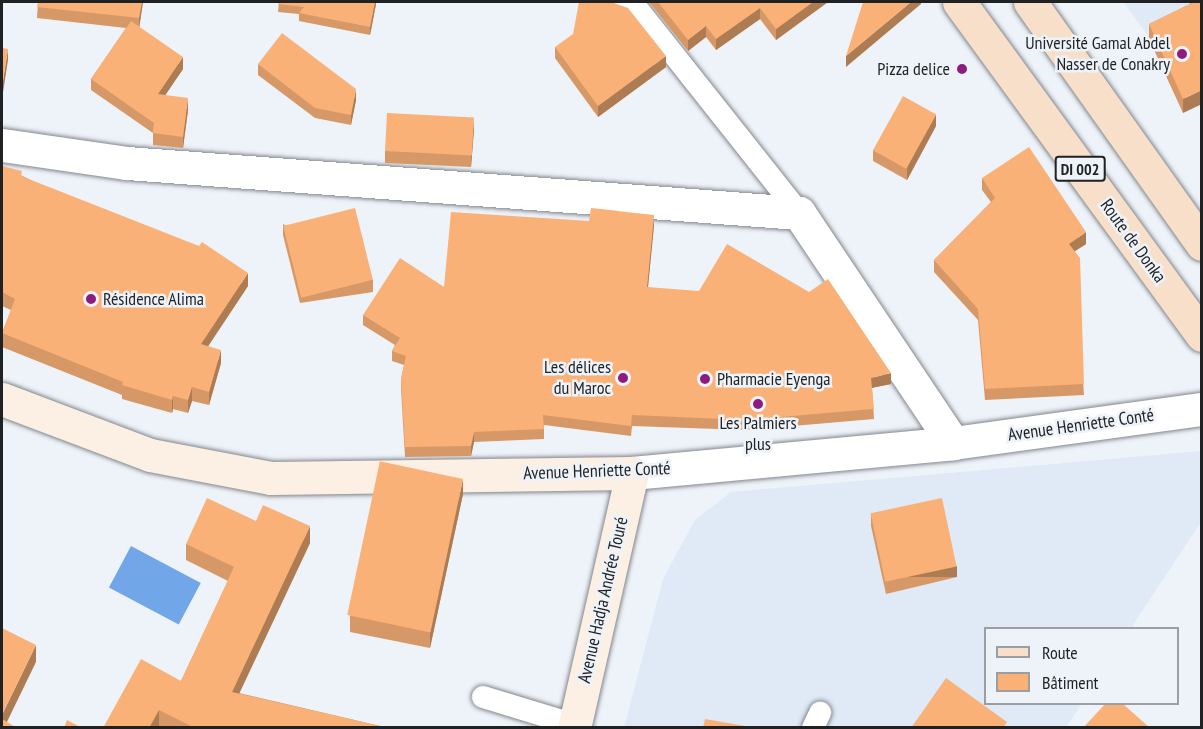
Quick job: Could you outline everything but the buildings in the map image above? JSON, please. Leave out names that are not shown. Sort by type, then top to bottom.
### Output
[{"type":"main road","name":"Route de Donka","points":[[959,2],[1202,335]]},
{"type":"main road","points":[[1030,2],[1202,244]]},
{"type":"main road","name":"Avenue Henriette Conté","points":[[2,399],[150,455],[271,478],[632,473]]},
{"type":"main road","name":"Avenue Hadja Andrée Touré","points":[[575,726],[632,473]]},
{"type":"street","points":[[2,145],[127,163],[799,213],[953,443]]},
{"type":"street","name":"Avenue Henriette Conté","points":[[632,473],[953,443],[1202,409]]},
{"type":"lane","points":[[617,2],[636,7],[799,213]]},
{"type":"lane","points":[[483,697],[575,726]]},
{"type":"shaded area","name":"Université Gamal Abdel Nasser de Conakry","points":[[1123,2],[1201,2],[1201,107]]},
{"type":"shaded area","points":[[1201,451],[1201,522],[1132,627],[984,627],[984,705],[1081,705],[1066,727],[624,728],[663,579],[695,520],[731,492]]},
{"type":"water","points":[[131,546],[201,583],[179,625],[109,587]]},
{"type":"place","name":"Université Gamal Abdel Nasser de Conakry","points":[[1182,54]]},
{"type":"place","name":"Pizza delice","points":[[962,69]]},
{"type":"place","name":"Résidence Alima","points":[[91,299]]},
{"type":"place","name":"Les délices du Maroc","points":[[623,378]]},
{"type":"place","name":"Pharmacie Eyenga","points":[[705,379]]},
{"type":"place","name":"Les Palmiers plus","points":[[758,404]]}]
